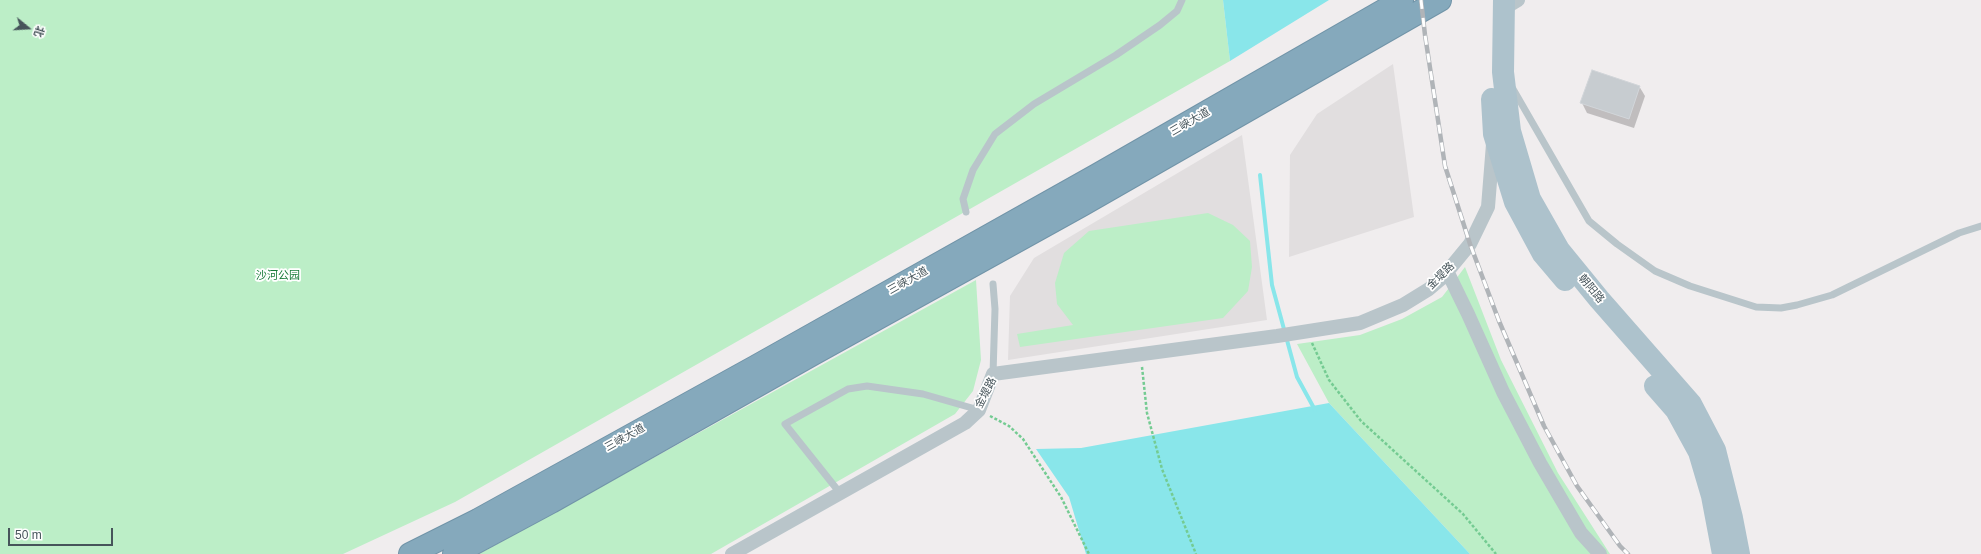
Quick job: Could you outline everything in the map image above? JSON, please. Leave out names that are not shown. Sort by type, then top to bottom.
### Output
[{"type":"highway","name":"三峡大道","points":[[410,554],[478,520],[755,367],[1104,171],[1402,0]]},
{"type":"highway","name":"三峡大道","points":[[454,554],[551,502],[813,354],[1082,205],[1440,0]]},
{"type":"main road","name":"朝阳路","points":[[1505,2],[1503,72],[1510,131],[1530,199],[1560,250],[1691,404],[1715,450],[1732,518],[1739,554]]},
{"type":"main road","name":"朝阳路","points":[[1505,2],[1490,71],[1494,134],[1515,202],[1542,254],[1676,410],[1696,446],[1712,496],[1723,554]]},
{"type":"street","name":"金堤路","points":[[732,554],[965,423],[979,410],[993,374],[1277,336],[1360,323],[1409,301],[1429,289],[1448,272],[1470,244],[1488,207],[1494,134]]},
{"type":"street","points":[[1448,272],[1502,392],[1540,464],[1581,533],[1600,554]]},
{"type":"lane","points":[[966,212],[963,199],[973,170],[995,134],[1034,104],[1116,55],[1160,25],[1177,11],[1182,0]]},
{"type":"lane","points":[[1503,72],[1589,221],[1617,244],[1655,271],[1690,286],[1756,307],[1781,308],[1797,305],[1832,294],[1959,232],[1981,226]]},
{"type":"lane","points":[[993,284],[996,309],[993,374]]},
{"type":"lane","points":[[840,494],[785,424],[848,389],[867,386],[923,394],[979,410]]},
{"type":"path","points":[[1302,332],[1329,380],[1361,420],[1463,514],[1496,554]]},
{"type":"path","points":[[1141,354],[1147,413],[1162,469],[1196,554]]},
{"type":"path","points":[[979,410],[1009,426],[1023,439],[1061,497],[1089,554]]},
{"type":"shaded area","points":[[1393,64],[1414,217],[1289,257],[1290,155],[1317,114]]},
{"type":"shaded area","points":[[1242,135],[1267,320],[1008,360],[1010,296],[1034,258]]},
{"type":"green space","name":"沙河公园","points":[[0,0],[1223,0],[1230,61],[455,502],[343,554],[0,554]]},
{"type":"green space","points":[[1208,213],[1233,225],[1250,241],[1252,267],[1248,291],[1223,318],[1020,347],[1017,334],[1073,325],[1057,304],[1055,283],[1064,253],[1089,231]]},
{"type":"green space","points":[[1465,267],[1501,360],[1558,473],[1610,554],[1470,554],[1329,403],[1297,344],[1360,335],[1402,319],[1442,297]]},
{"type":"green space","points":[[976,280],[981,360],[973,391],[955,414],[711,554],[479,554]]},
{"type":"water","points":[[1223,0],[1329,0],[1230,61]]},
{"type":"water","points":[[1329,403],[1470,554],[1086,554],[1069,497],[1036,449],[1081,448]]},
{"type":"building","points":[[1592,70],[1640,86],[1629,119],[1580,103]]},
{"type":"waterway","points":[[1260,175],[1272,285],[1297,377],[1315,410]]},
{"type":"railway","points":[[1421,0],[1445,166],[1470,244],[1499,321],[1544,426],[1577,486],[1620,546],[1628,554]]}]
